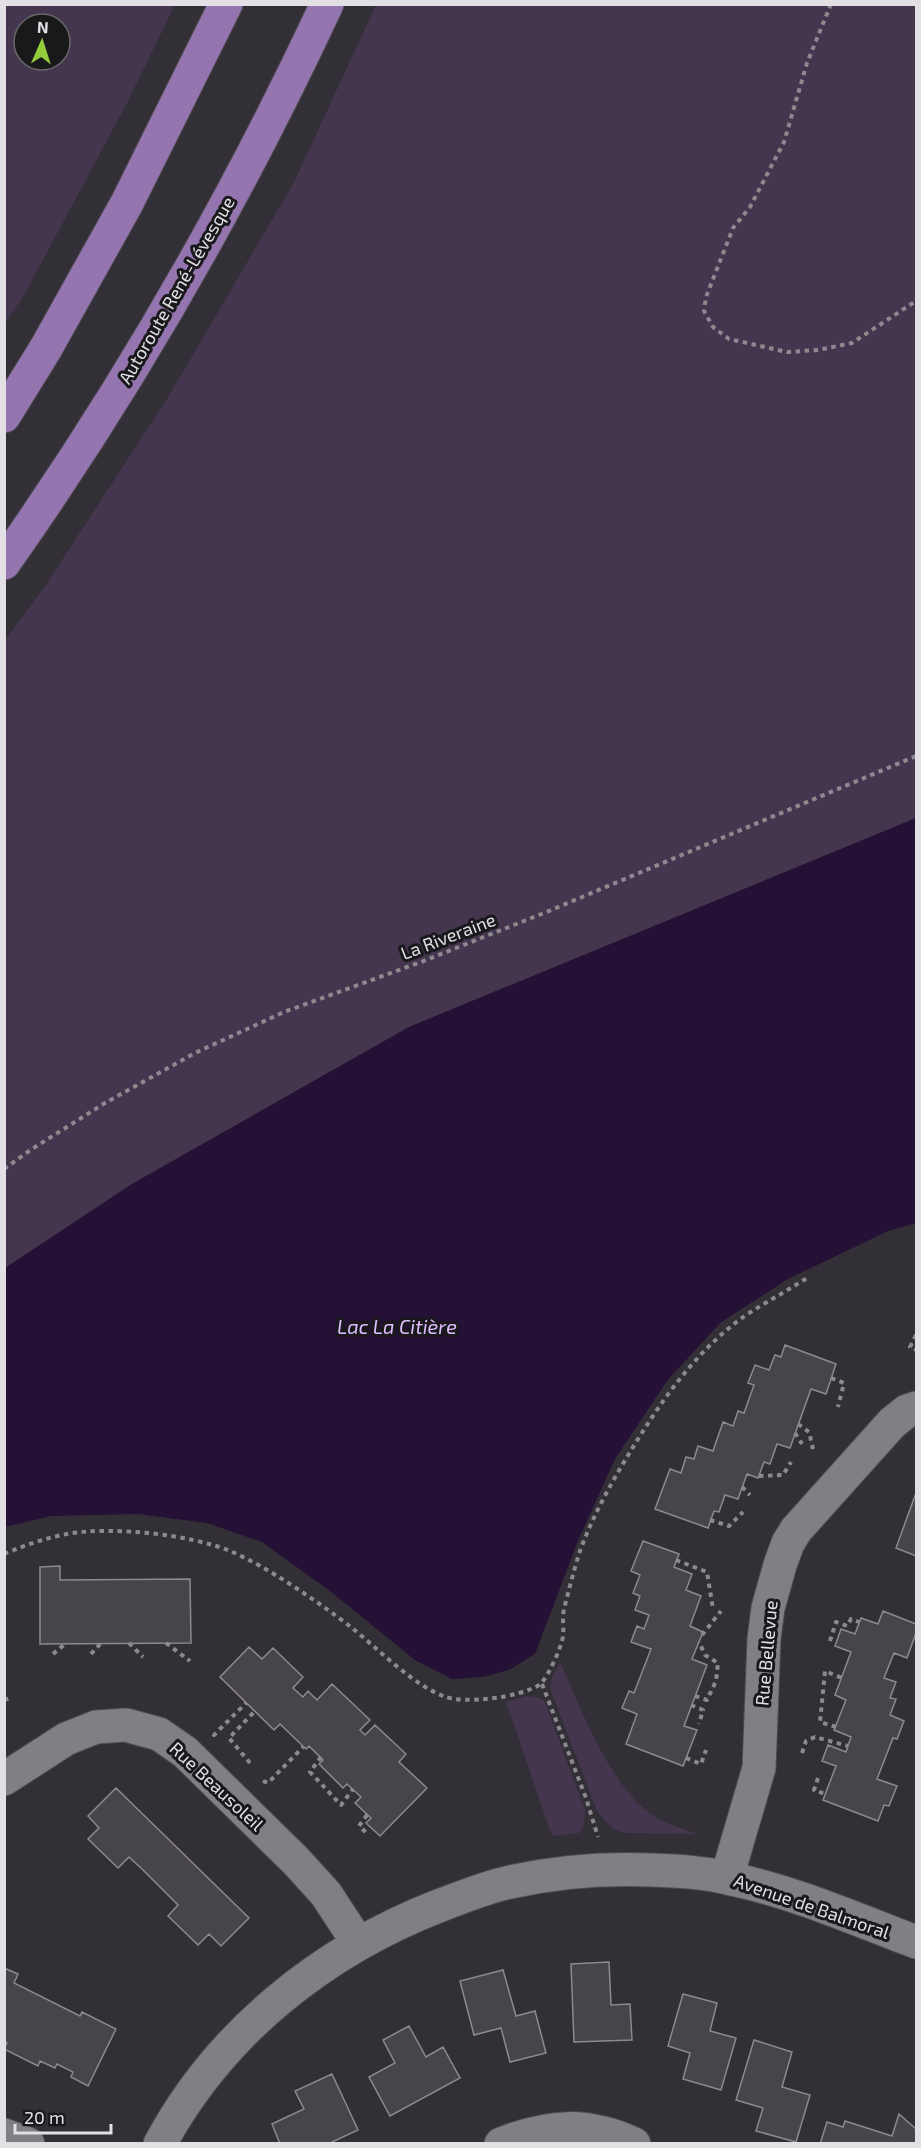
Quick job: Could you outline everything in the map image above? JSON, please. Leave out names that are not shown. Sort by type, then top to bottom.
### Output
[{"type":"highway","points":[[4,416],[46,348],[127,203],[226,4]]},
{"type":"highway","name":"Autoroute René-Lévesque","points":[[4,563],[90,436],[190,268],[265,130],[327,4]]},
{"type":"street","name":"Rue Bellevue","points":[[727,1878],[759,1768],[761,1678],[767,1613],[788,1543],[802,1522],[892,1423],[916,1407]]},
{"type":"street","name":"Rue Beausoleil","points":[[4,1779],[66,1739],[96,1727],[126,1725],[159,1734],[185,1752],[296,1861],[326,1894],[358,1943]]},
{"type":"street","name":"Avenue de Balmoral","points":[[160,2144],[193,2091],[223,2054],[287,1991],[358,1943],[393,1925],[467,1895],[505,1883],[594,1870],[681,1871],[727,1878],[816,1904],[916,1942]]},
{"type":"street","points":[[501,2144],[546,2129],[574,2127],[598,2130],[634,2144]]},
{"type":"street","points":[[4,2135],[28,2144]]},
{"type":"path","points":[[831,4],[807,63],[784,142],[750,207],[734,228],[706,297],[704,311],[713,327],[729,339],[787,352],[818,350],[852,343],[916,301]]},
{"type":"path","name":"La Riveraine","points":[[4,1169],[105,1103],[195,1053],[284,1012],[544,914],[916,756]]},
{"type":"path","points":[[4,1554],[25,1545],[69,1533],[147,1533],[194,1540],[230,1551],[274,1575],[348,1625],[419,1682],[443,1696],[462,1700],[493,1698],[524,1692],[542,1684],[563,1638],[563,1612],[580,1551],[604,1496],[652,1415],[682,1375],[709,1347],[745,1316],[807,1278]]},
{"type":"path","points":[[916,1335],[910,1347],[916,1350]]},
{"type":"path","points":[[831,1378],[844,1383],[838,1407]]},
{"type":"path","points":[[798,1424],[809,1432],[813,1449]]},
{"type":"path","points":[[795,1433],[802,1444]]},
{"type":"path","points":[[759,1476],[783,1475],[791,1462]]},
{"type":"path","points":[[742,1487],[750,1495]]},
{"type":"path","points":[[710,1520],[729,1526],[743,1512]]},
{"type":"path","points":[[676,1560],[707,1572],[713,1609]]},
{"type":"path","points":[[702,1635],[721,1611]]},
{"type":"path","points":[[830,1641],[836,1622],[847,1626],[851,1619],[859,1622]]},
{"type":"path","points":[[695,1696],[707,1700],[716,1680],[718,1663],[705,1655],[699,1642]]},
{"type":"path","points":[[129,1643],[143,1657]]},
{"type":"path","points":[[166,1643],[190,1661]]},
{"type":"path","points":[[53,1654],[65,1644]]},
{"type":"path","points":[[91,1654],[101,1644]]},
{"type":"path","points":[[836,1727],[820,1722],[825,1671],[842,1678]]},
{"type":"path","points":[[542,1684],[599,1838]]},
{"type":"path","points":[[4,1700],[10,1698]]},
{"type":"path","points":[[206,1730],[214,1736],[246,1702]]},
{"type":"path","points":[[691,1705],[703,1710],[699,1724]]},
{"type":"path","points":[[250,1763],[229,1738],[255,1711]]},
{"type":"path","points":[[802,1754],[806,1742],[815,1737],[848,1746]]},
{"type":"path","points":[[259,1780],[268,1783],[303,1747]]},
{"type":"path","points":[[686,1758],[701,1764],[706,1749]]},
{"type":"path","points":[[321,1758],[310,1772],[341,1805],[353,1789]]},
{"type":"path","points":[[818,1778],[814,1790],[825,1794]]},
{"type":"path","points":[[367,1815],[358,1826],[369,1835]]},
{"type":"shaded area","points":[[5,4],[175,5],[125,107],[22,299],[5,322]]},
{"type":"shaded area","points":[[376,5],[916,5],[916,818],[409,1027],[132,1184],[5,1268],[5,640],[47,583],[170,394],[294,182]]},
{"type":"shaded area","points":[[560,1662],[598,1744],[622,1785],[651,1814],[667,1823],[697,1834],[621,1832],[610,1825],[597,1811],[550,1688]]},
{"type":"shaded area","points":[[526,1696],[540,1698],[545,1702],[585,1810],[584,1825],[579,1833],[552,1836],[506,1702]]},
{"type":"water","name":"Lac La Citière","points":[[916,818],[916,1223],[888,1231],[788,1279],[720,1323],[667,1381],[615,1459],[578,1541],[535,1654],[509,1670],[483,1677],[452,1679],[415,1660],[330,1591],[262,1542],[207,1523],[138,1514],[51,1516],[5,1527],[5,1268],[132,1184],[409,1027]]},
{"type":"building","points":[[785,1345],[836,1364],[826,1394],[811,1389],[790,1448],[777,1444],[770,1464],[764,1462],[758,1478],[747,1474],[738,1499],[725,1495],[719,1512],[714,1511],[708,1528],[655,1509],[670,1469],[681,1473],[686,1457],[694,1459],[698,1446],[713,1451],[723,1422],[733,1426],[738,1411],[744,1413],[754,1385],[748,1383],[755,1365],[769,1370],[775,1355],[781,1357]]},
{"type":"building","points":[[916,1493],[916,1556],[896,1548]]},
{"type":"building","points":[[643,1541],[679,1554],[674,1567],[692,1574],[686,1590],[701,1596],[690,1626],[703,1632],[692,1659],[707,1665],[684,1726],[697,1730],[683,1766],[626,1744],[637,1714],[622,1708],[629,1691],[634,1693],[651,1649],[631,1642],[637,1626],[644,1629],[649,1615],[635,1610],[640,1596],[633,1593],[640,1575],[631,1571]]},
{"type":"building","points":[[60,1566],[60,1580],[190,1579],[191,1643],[40,1644],[40,1567]]},
{"type":"building","points":[[883,1611],[916,1624],[916,1633],[907,1658],[894,1653],[884,1678],[896,1682],[890,1698],[896,1699],[890,1715],[904,1721],[897,1739],[893,1738],[877,1779],[897,1786],[889,1806],[884,1805],[878,1821],[823,1800],[836,1766],[822,1761],[828,1745],[846,1752],[851,1737],[834,1730],[846,1700],[835,1695],[851,1652],[835,1646],[841,1629],[855,1634],[861,1618],[878,1624]]},
{"type":"building","points":[[249,1647],[262,1659],[273,1648],[303,1677],[293,1688],[303,1697],[308,1691],[317,1700],[332,1684],[370,1720],[360,1730],[365,1735],[375,1725],[406,1754],[399,1762],[427,1788],[380,1836],[366,1823],[371,1818],[355,1803],[361,1797],[347,1784],[343,1788],[319,1764],[323,1760],[309,1746],[306,1749],[280,1724],[274,1730],[220,1677]]},
{"type":"building","points":[[116,1788],[249,1918],[221,1946],[209,1934],[198,1945],[168,1916],[178,1905],[142,1869],[129,1857],[118,1868],[88,1839],[99,1828],[88,1816]]},
{"type":"building","points":[[609,1962],[611,2005],[630,2004],[632,2040],[574,2042],[571,1964]]},
{"type":"building","points":[[4,1968],[18,1974],[14,1983],[80,2016],[82,2012],[116,2029],[88,2086],[71,2077],[73,2072],[57,2064],[55,2068],[40,2061],[38,2066],[4,2049],[7,2043],[4,2042]]},
{"type":"building","points":[[503,1970],[516,2016],[535,2011],[546,2053],[510,2062],[501,2028],[474,2035],[460,1981]]},
{"type":"building","points":[[683,1994],[717,2003],[710,2031],[736,2038],[721,2090],[683,2079],[690,2053],[668,2046]]},
{"type":"building","points":[[409,2026],[426,2057],[443,2047],[460,2078],[390,2116],[369,2077],[395,2063],[383,2040]]},
{"type":"building","points":[[754,2040],[792,2052],[782,2087],[810,2095],[796,2142],[756,2131],[763,2108],[736,2100]]},
{"type":"building","points":[[332,2074],[358,2130],[328,2144],[280,2144],[272,2124],[304,2109],[295,2091]]},
{"type":"building","points":[[899,2114],[916,2129],[916,2144],[820,2144],[827,2122],[843,2127],[845,2121],[892,2136]]}]
